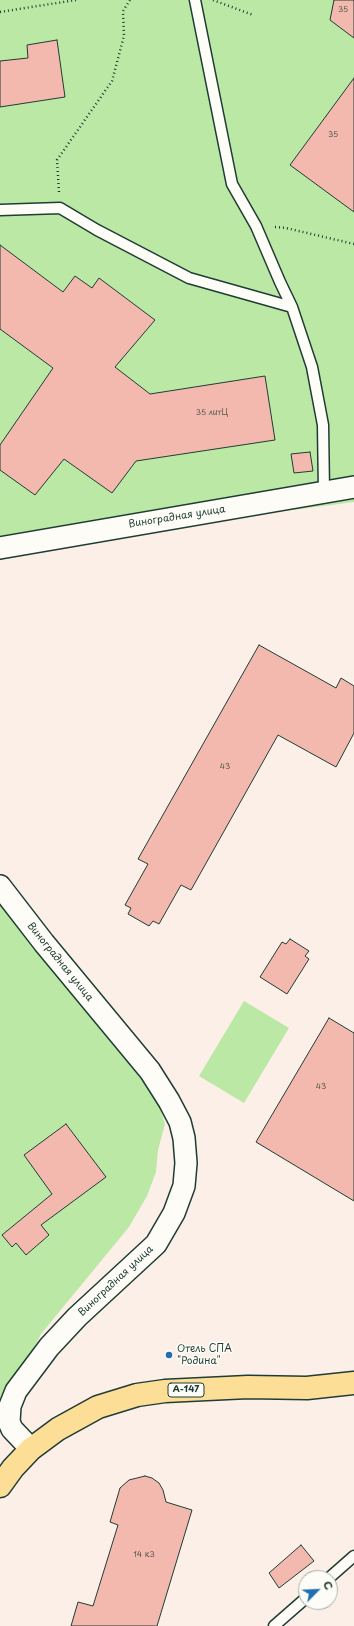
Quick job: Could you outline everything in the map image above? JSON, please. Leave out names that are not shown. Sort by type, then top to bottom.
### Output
[{"type":"main road","name":"А-147","points":[[0,1486],[13,1468],[31,1449],[58,1429],[98,1408],[137,1396],[165,1391],[248,1387],[306,1388],[354,1383]]},
{"type":"street","name":"Виноградная улица","points":[[0,548],[354,487]]},
{"type":"street","name":"Виноградная улица","points":[[0,886],[44,943],[150,1072],[180,1122],[184,1138],[186,1163],[184,1186],[174,1213],[156,1244],[77,1317],[49,1347],[16,1392],[10,1406],[9,1422],[12,1429],[31,1449]]},
{"type":"lane","points":[[195,0],[232,184],[256,226],[292,307],[312,367],[323,425],[324,492]]},
{"type":"lane","points":[[0,210],[60,208],[97,230],[189,278],[292,307]]},
{"type":"lane","points":[[338,1570],[354,1556]]},
{"type":"lane","points":[[274,1626],[298,1605]]},
{"type":"path","points":[[0,12],[76,0]]},
{"type":"path","points":[[60,208],[57,160],[112,81],[124,36],[123,11],[130,0]]},
{"type":"path","points":[[214,0],[253,15]]},
{"type":"path","points":[[256,226],[286,228],[354,244]]},
{"type":"green space","points":[[0,0],[354,0],[354,502],[0,548]]},
{"type":"green space","points":[[0,891],[150,1089],[160,1108],[165,1124],[158,1150],[156,1172],[147,1196],[129,1227],[41,1334],[0,1413]]},
{"type":"green space","points":[[244,1001],[289,1028],[244,1103],[199,1076]]},
{"type":"building","points":[[334,0],[354,0],[354,38],[330,20]]},
{"type":"building","points":[[57,40],[65,97],[0,107],[0,61],[28,58],[27,45]]},
{"type":"building","points":[[354,78],[354,212],[290,165]]},
{"type":"building","points":[[0,245],[63,292],[75,276],[92,288],[99,278],[155,320],[115,367],[150,394],[265,376],[275,440],[136,461],[112,493],[64,459],[35,495],[0,470],[0,445],[53,368],[0,329]]},
{"type":"building","points":[[310,452],[313,471],[294,473],[291,454]]},
{"type":"building","points":[[259,645],[336,688],[341,678],[354,686],[354,733],[336,767],[278,735],[191,890],[181,885],[159,924],[153,921],[149,926],[128,914],[131,908],[125,905],[148,864],[138,859]]},
{"type":"building","points":[[290,939],[309,951],[305,956],[309,959],[287,994],[260,977],[282,942],[286,944]]},
{"type":"building","points":[[329,1018],[354,1033],[354,1201],[256,1142]]},
{"type":"building","points":[[66,1124],[106,1177],[41,1225],[49,1235],[26,1255],[16,1243],[12,1247],[2,1235],[52,1194],[24,1155]]},
{"type":"building","points":[[145,1476],[152,1478],[159,1483],[163,1490],[166,1502],[192,1510],[157,1626],[71,1626],[78,1602],[93,1606],[118,1525],[110,1522],[120,1488],[129,1480]]},
{"type":"building","points":[[301,1545],[314,1561],[302,1570],[298,1570],[298,1573],[279,1588],[269,1573]]},
{"type":"place","name":"Отель СПА \"Родина\"","points":[[169,1355]]}]
